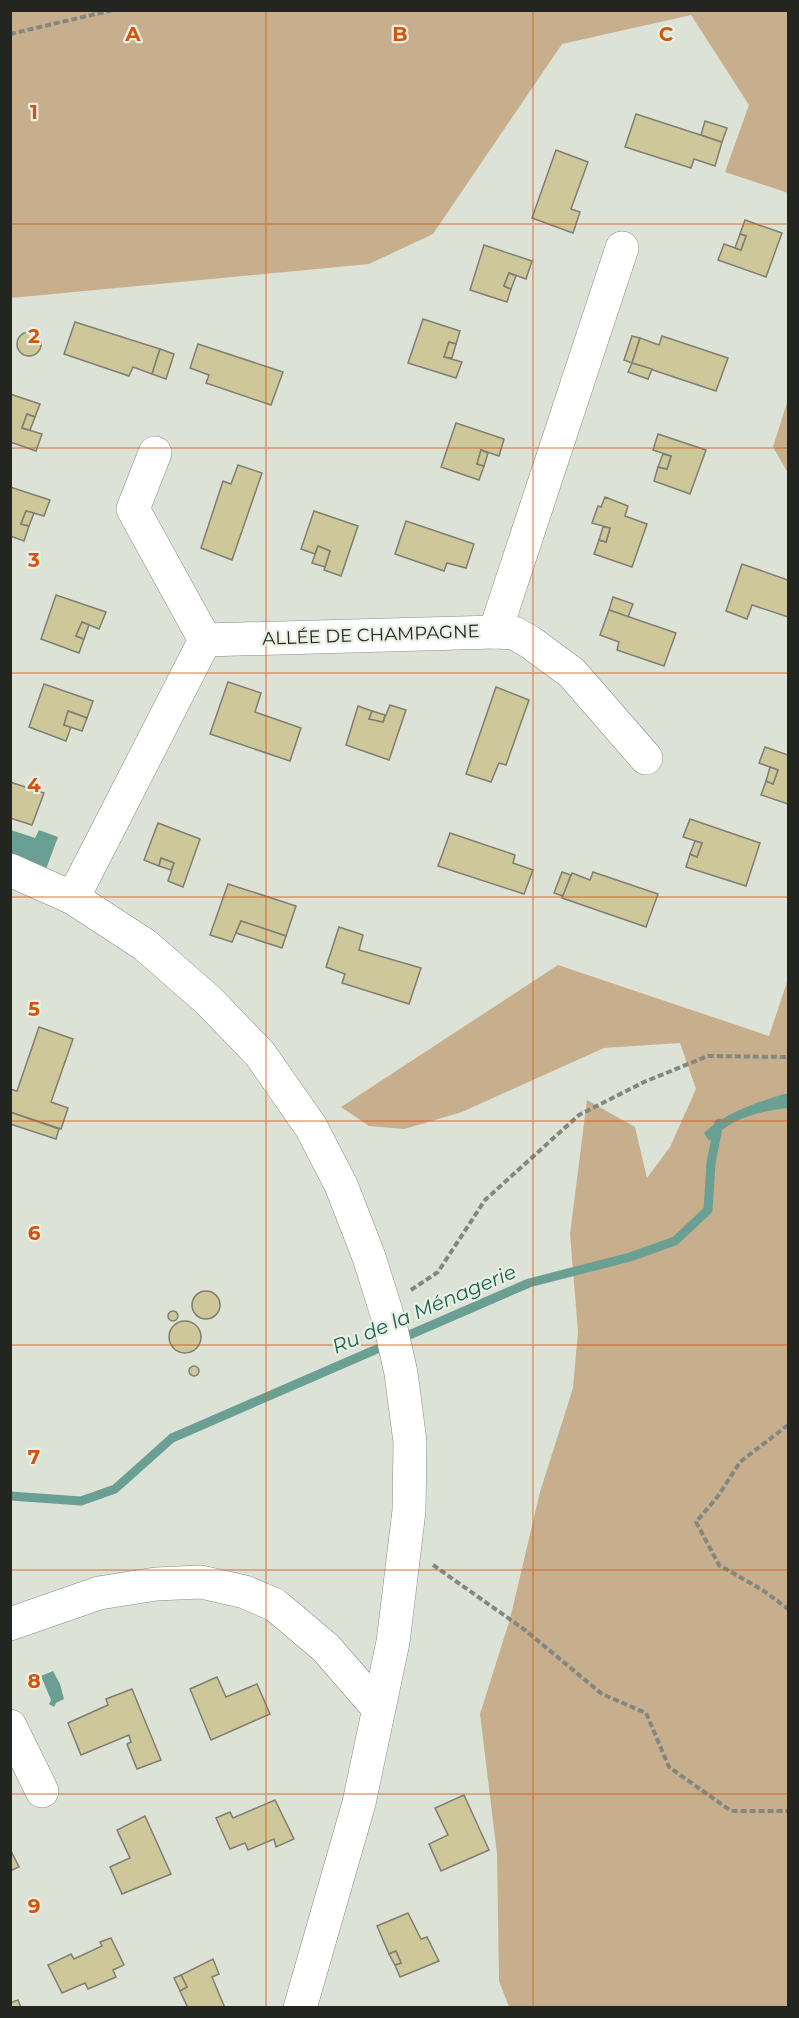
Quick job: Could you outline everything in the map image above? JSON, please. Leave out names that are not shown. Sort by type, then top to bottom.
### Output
[{"type":"street","name":"ALLÉE DE CHAMPAGNE","points":[[205,640],[495,632],[622,248]]},
{"type":"street","points":[[73,898],[205,640],[133,509],[155,453]]},
{"type":"street","points":[[495,632],[514,633],[572,673],[646,758]]},
{"type":"street","points":[[10,870],[73,898],[145,945],[209,1001],[260,1054],[311,1127],[341,1185],[369,1257],[388,1316],[401,1373],[410,1442],[409,1511],[393,1642],[359,1803],[300,2007]]},
{"type":"street","points":[[10,1624],[99,1593],[156,1584],[201,1582],[234,1590],[275,1605],[326,1648],[378,1708]]},
{"type":"street","points":[[10,1726],[42,1791]]},
{"type":"path","points":[[10,34],[113,10]]},
{"type":"path","points":[[388,1316],[438,1272],[485,1200],[579,1115],[644,1082],[708,1056],[789,1057]]},
{"type":"path","points":[[789,1425],[740,1462],[718,1497],[696,1522],[719,1565],[764,1591],[789,1609]]},
{"type":"path","points":[[405,1545],[525,1630],[602,1694],[646,1713],[669,1767],[730,1811],[789,1811]]},
{"type":"shaded area","points":[[11,10],[788,11],[788,193],[725,172],[749,105],[691,15],[562,44],[433,234],[369,264],[11,298]]},
{"type":"shaded area","points":[[788,399],[788,473],[773,447]]},
{"type":"shaded area","points":[[558,965],[769,1036],[788,979],[788,2007],[509,2007],[499,1981],[497,1854],[480,1714],[510,1619],[540,1492],[573,1388],[578,1332],[570,1234],[587,1100],[635,1127],[647,1178],[670,1147],[696,1089],[680,1043],[604,1048],[462,1112],[404,1129],[369,1126],[341,1107]]},
{"type":"water","points":[[11,830],[35,838],[39,830],[58,837],[46,869],[11,856]]},
{"type":"water","points":[[788,1094],[788,1108],[746,1117],[726,1127],[709,1141],[704,1133],[732,1114]]},
{"type":"water","points":[[53,1671],[64,1699],[56,1703],[54,1707],[49,1704],[51,1700],[41,1676]]},
{"type":"building","points":[[636,114],[722,142],[715,166],[694,159],[691,168],[625,147]]},
{"type":"building","points":[[705,121],[727,128],[722,142],[701,135]]},
{"type":"building","points":[[556,150],[588,162],[571,209],[580,212],[573,233],[532,218]]},
{"type":"building","points":[[745,220],[782,233],[766,277],[718,260],[724,244],[741,250],[746,236],[740,234]]},
{"type":"building","points":[[740,234],[746,236],[741,250],[735,248]]},
{"type":"building","points":[[484,245],[532,261],[526,279],[509,273],[504,286],[511,289],[507,302],[470,290]]},
{"type":"building","points":[[509,273],[516,276],[511,289],[504,286]]},
{"type":"building","points":[[423,319],[460,331],[456,344],[449,342],[444,357],[462,362],[456,378],[408,363]]},
{"type":"building","points":[[75,322],[160,349],[152,374],[133,367],[129,376],[64,354]]},
{"type":"building","points":[[29,332],[37,336],[41,344],[37,352],[29,356],[21,352],[17,344],[21,336]]},
{"type":"building","points":[[632,336],[640,338],[632,363],[624,360]]},
{"type":"building","points":[[662,336],[728,358],[716,391],[632,363],[640,338],[659,345]]},
{"type":"building","points":[[449,342],[456,344],[452,358],[444,357]]},
{"type":"building","points":[[198,344],[283,372],[271,405],[206,383],[209,375],[190,368]]},
{"type":"building","points":[[160,349],[174,354],[166,379],[152,374]]},
{"type":"building","points":[[632,363],[652,369],[648,379],[628,372]]},
{"type":"building","points":[[10,394],[40,404],[35,417],[27,414],[22,428],[42,434],[36,451],[10,442]]},
{"type":"building","points":[[27,414],[35,417],[30,430],[22,428]]},
{"type":"building","points":[[456,423],[504,439],[499,456],[481,450],[477,464],[484,466],[479,480],[441,467]]},
{"type":"building","points":[[658,434],[706,450],[690,494],[654,481],[658,467],[667,469],[671,456],[653,450]]},
{"type":"building","points":[[481,450],[488,453],[484,466],[477,464]]},
{"type":"building","points":[[663,454],[671,456],[667,469],[658,467]]},
{"type":"building","points":[[238,465],[262,473],[232,560],[201,548],[223,481],[231,484]]},
{"type":"building","points":[[10,487],[50,500],[44,516],[26,511],[21,524],[29,526],[24,541],[10,536]]},
{"type":"building","points":[[605,497],[628,506],[625,516],[647,524],[632,567],[594,554],[599,540],[606,542],[610,528],[592,523],[598,506],[601,507]]},
{"type":"building","points":[[26,511],[34,513],[29,526],[21,524]]},
{"type":"building","points":[[314,511],[358,526],[341,576],[324,570],[330,551],[318,546],[315,554],[301,549]]},
{"type":"building","points":[[406,521],[474,544],[466,568],[447,563],[444,571],[395,554]]},
{"type":"building","points":[[603,527],[610,528],[606,542],[599,540]]},
{"type":"building","points":[[318,546],[330,551],[325,567],[312,563]]},
{"type":"building","points":[[742,564],[788,580],[788,617],[752,605],[747,619],[726,611]]},
{"type":"building","points":[[56,595],[106,612],[99,629],[82,622],[76,636],[84,639],[79,653],[41,639]]},
{"type":"building","points":[[613,597],[633,604],[628,617],[609,610]]},
{"type":"building","points":[[609,610],[676,633],[664,666],[617,650],[619,642],[600,635]]},
{"type":"building","points":[[82,622],[89,625],[84,639],[76,636]]},
{"type":"building","points":[[228,682],[261,693],[255,712],[301,728],[290,761],[210,734]]},
{"type":"building","points":[[44,684],[93,701],[87,718],[68,711],[64,725],[71,727],[66,741],[29,727]]},
{"type":"building","points":[[496,687],[529,700],[506,765],[499,763],[491,782],[466,774]]},
{"type":"building","points":[[390,705],[406,710],[389,760],[346,745],[358,706],[372,711],[369,719],[383,722]]},
{"type":"building","points":[[68,711],[87,718],[82,731],[64,725]]},
{"type":"building","points":[[372,711],[385,715],[383,722],[369,719]]},
{"type":"building","points":[[765,747],[788,755],[788,804],[761,795],[766,781],[773,784],[778,770],[759,763]]},
{"type":"building","points":[[770,767],[778,770],[773,784],[766,781]]},
{"type":"building","points":[[10,782],[44,793],[32,825],[10,818]]},
{"type":"building","points":[[690,819],[760,843],[746,886],[686,867],[690,854],[697,857],[702,843],[683,837]]},
{"type":"building","points":[[158,823],[200,839],[183,887],[168,881],[174,863],[161,858],[159,866],[144,860]]},
{"type":"building","points":[[450,833],[515,855],[513,863],[533,870],[524,894],[438,866]]},
{"type":"building","points":[[695,841],[702,843],[697,857],[690,854]]},
{"type":"building","points":[[161,858],[174,863],[171,870],[159,866]]},
{"type":"building","points":[[562,872],[571,875],[563,896],[554,893]]},
{"type":"building","points":[[593,872],[658,894],[646,927],[562,898],[572,873],[590,880]]},
{"type":"building","points":[[228,884],[296,906],[286,936],[241,921],[232,942],[210,935]]},
{"type":"building","points":[[241,921],[286,936],[282,948],[236,933]]},
{"type":"building","points":[[339,927],[363,935],[359,950],[421,968],[409,1004],[342,983],[345,974],[326,967]]},
{"type":"building","points":[[39,1027],[73,1039],[51,1102],[68,1108],[61,1129],[10,1112],[10,1089],[17,1091]]},
{"type":"building","points":[[10,1112],[59,1129],[56,1139],[10,1124]]},
{"type":"building","points":[[206,1291],[216,1295],[220,1305],[216,1315],[206,1319],[196,1315],[192,1305],[196,1295]]},
{"type":"building","points":[[173,1311],[178,1316],[173,1321],[168,1316]]},
{"type":"building","points":[[185,1321],[197,1325],[201,1337],[197,1349],[185,1353],[173,1349],[169,1337],[173,1325]]},
{"type":"building","points":[[194,1366],[198,1367],[198,1375],[194,1376],[190,1375],[189,1371],[190,1367]]},
{"type":"building","points":[[217,1677],[226,1697],[257,1684],[270,1714],[211,1740],[190,1689]]},
{"type":"building","points":[[132,1689],[161,1760],[137,1769],[127,1744],[131,1742],[129,1735],[81,1755],[68,1723],[108,1705],[106,1699]]},
{"type":"building","points":[[464,1795],[489,1850],[441,1871],[429,1844],[448,1835],[435,1808]]},
{"type":"building","points":[[275,1800],[294,1839],[276,1847],[274,1839],[248,1850],[245,1843],[230,1849],[216,1818],[230,1812],[233,1818]]},
{"type":"building","points":[[145,1816],[171,1874],[122,1894],[110,1867],[130,1858],[117,1830]]},
{"type":"building","points":[[10,1849],[19,1867],[10,1871]]},
{"type":"building","points":[[408,1913],[421,1939],[427,1937],[439,1961],[400,1977],[395,1965],[401,1963],[396,1951],[389,1954],[377,1926]]},
{"type":"building","points":[[111,1938],[124,1965],[113,1970],[116,1977],[88,1989],[85,1983],[62,1993],[48,1965],[71,1954],[74,1959],[102,1946],[100,1942]]},
{"type":"building","points":[[396,1951],[401,1963],[395,1965],[389,1954]]},
{"type":"building","points":[[213,1959],[219,1974],[212,1977],[225,2008],[188,2008],[180,1991],[187,1987],[181,1975]]},
{"type":"building","points":[[181,1975],[187,1987],[180,1991],[174,1978]]},
{"type":"building","points":[[18,2000],[21,2008],[10,2008],[10,2003]]},
{"type":"waterway","name":"Ru de la Ménagerie","points":[[10,1496],[81,1501],[115,1489],[172,1438],[529,1283],[630,1257],[675,1241],[708,1210],[711,1163],[719,1123]]}]
